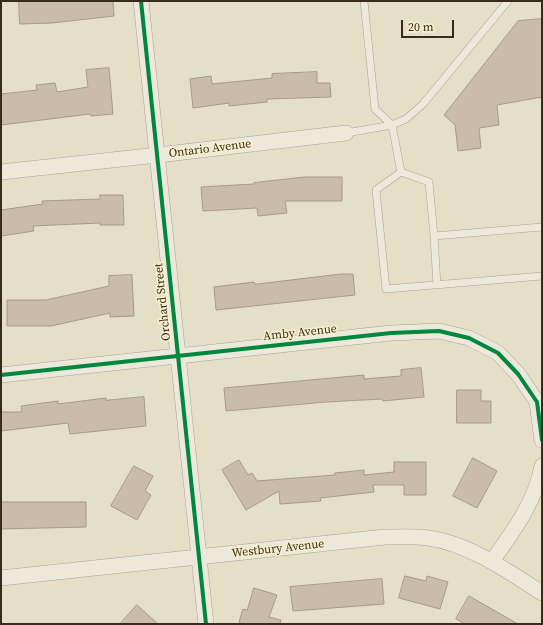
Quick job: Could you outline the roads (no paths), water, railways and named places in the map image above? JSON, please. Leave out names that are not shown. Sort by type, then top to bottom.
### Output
[{"type":"street","name":"Orchard Street","points":[[141,1],[206,624]]},
{"type":"street","name":"Ontario Avenue","points":[[1,172],[158,156],[346,133]]},
{"type":"street","name":"Amby Avenue","points":[[1,375],[391,333],[439,331],[468,338],[498,353],[518,374],[539,402],[542,440]]},
{"type":"street","points":[[492,561],[527,506],[540,480],[542,466]]},
{"type":"street","name":"Westbury Avenue","points":[[1,578],[385,537],[429,538],[466,549],[492,561],[542,592]]},
{"type":"lane","points":[[364,1],[375,109],[392,125],[401,172]]},
{"type":"lane","points":[[346,133],[392,125],[406,119],[423,104],[508,1]]},
{"type":"lane","points":[[401,172],[429,182],[437,284]]},
{"type":"lane","points":[[401,172],[376,190],[386,289],[542,276]]},
{"type":"lane","points":[[434,236],[542,227]]}]
